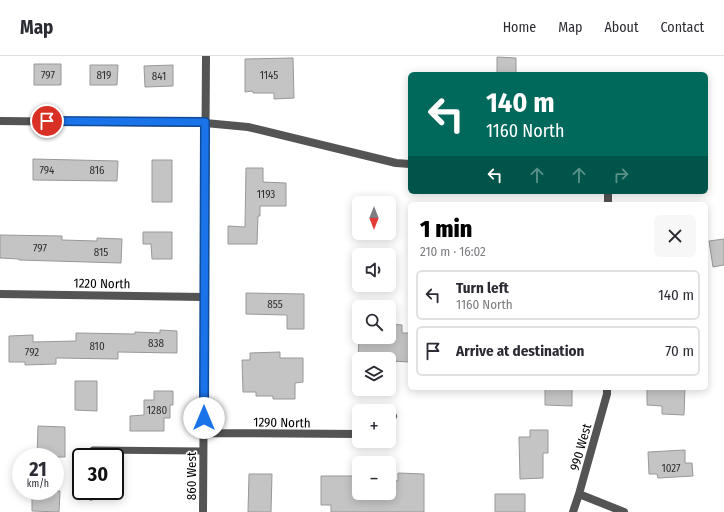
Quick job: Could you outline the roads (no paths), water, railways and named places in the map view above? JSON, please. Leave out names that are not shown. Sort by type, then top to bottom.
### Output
[{"type":"street","name":"860 West","points":[[203,512],[206,56]]},
{"type":"street","points":[[0,121],[205,122],[248,127],[396,163],[408,164]]},
{"type":"street","name":"1220 North","points":[[0,294],[204,297]]},
{"type":"street","name":"990 West","points":[[573,512],[607,390]]},
{"type":"street","name":"1290 North","points":[[204,433],[352,434]]},
{"type":"street","points":[[579,494],[624,512]]},
{"type":"lane","points":[[124,450],[204,451]]}]
